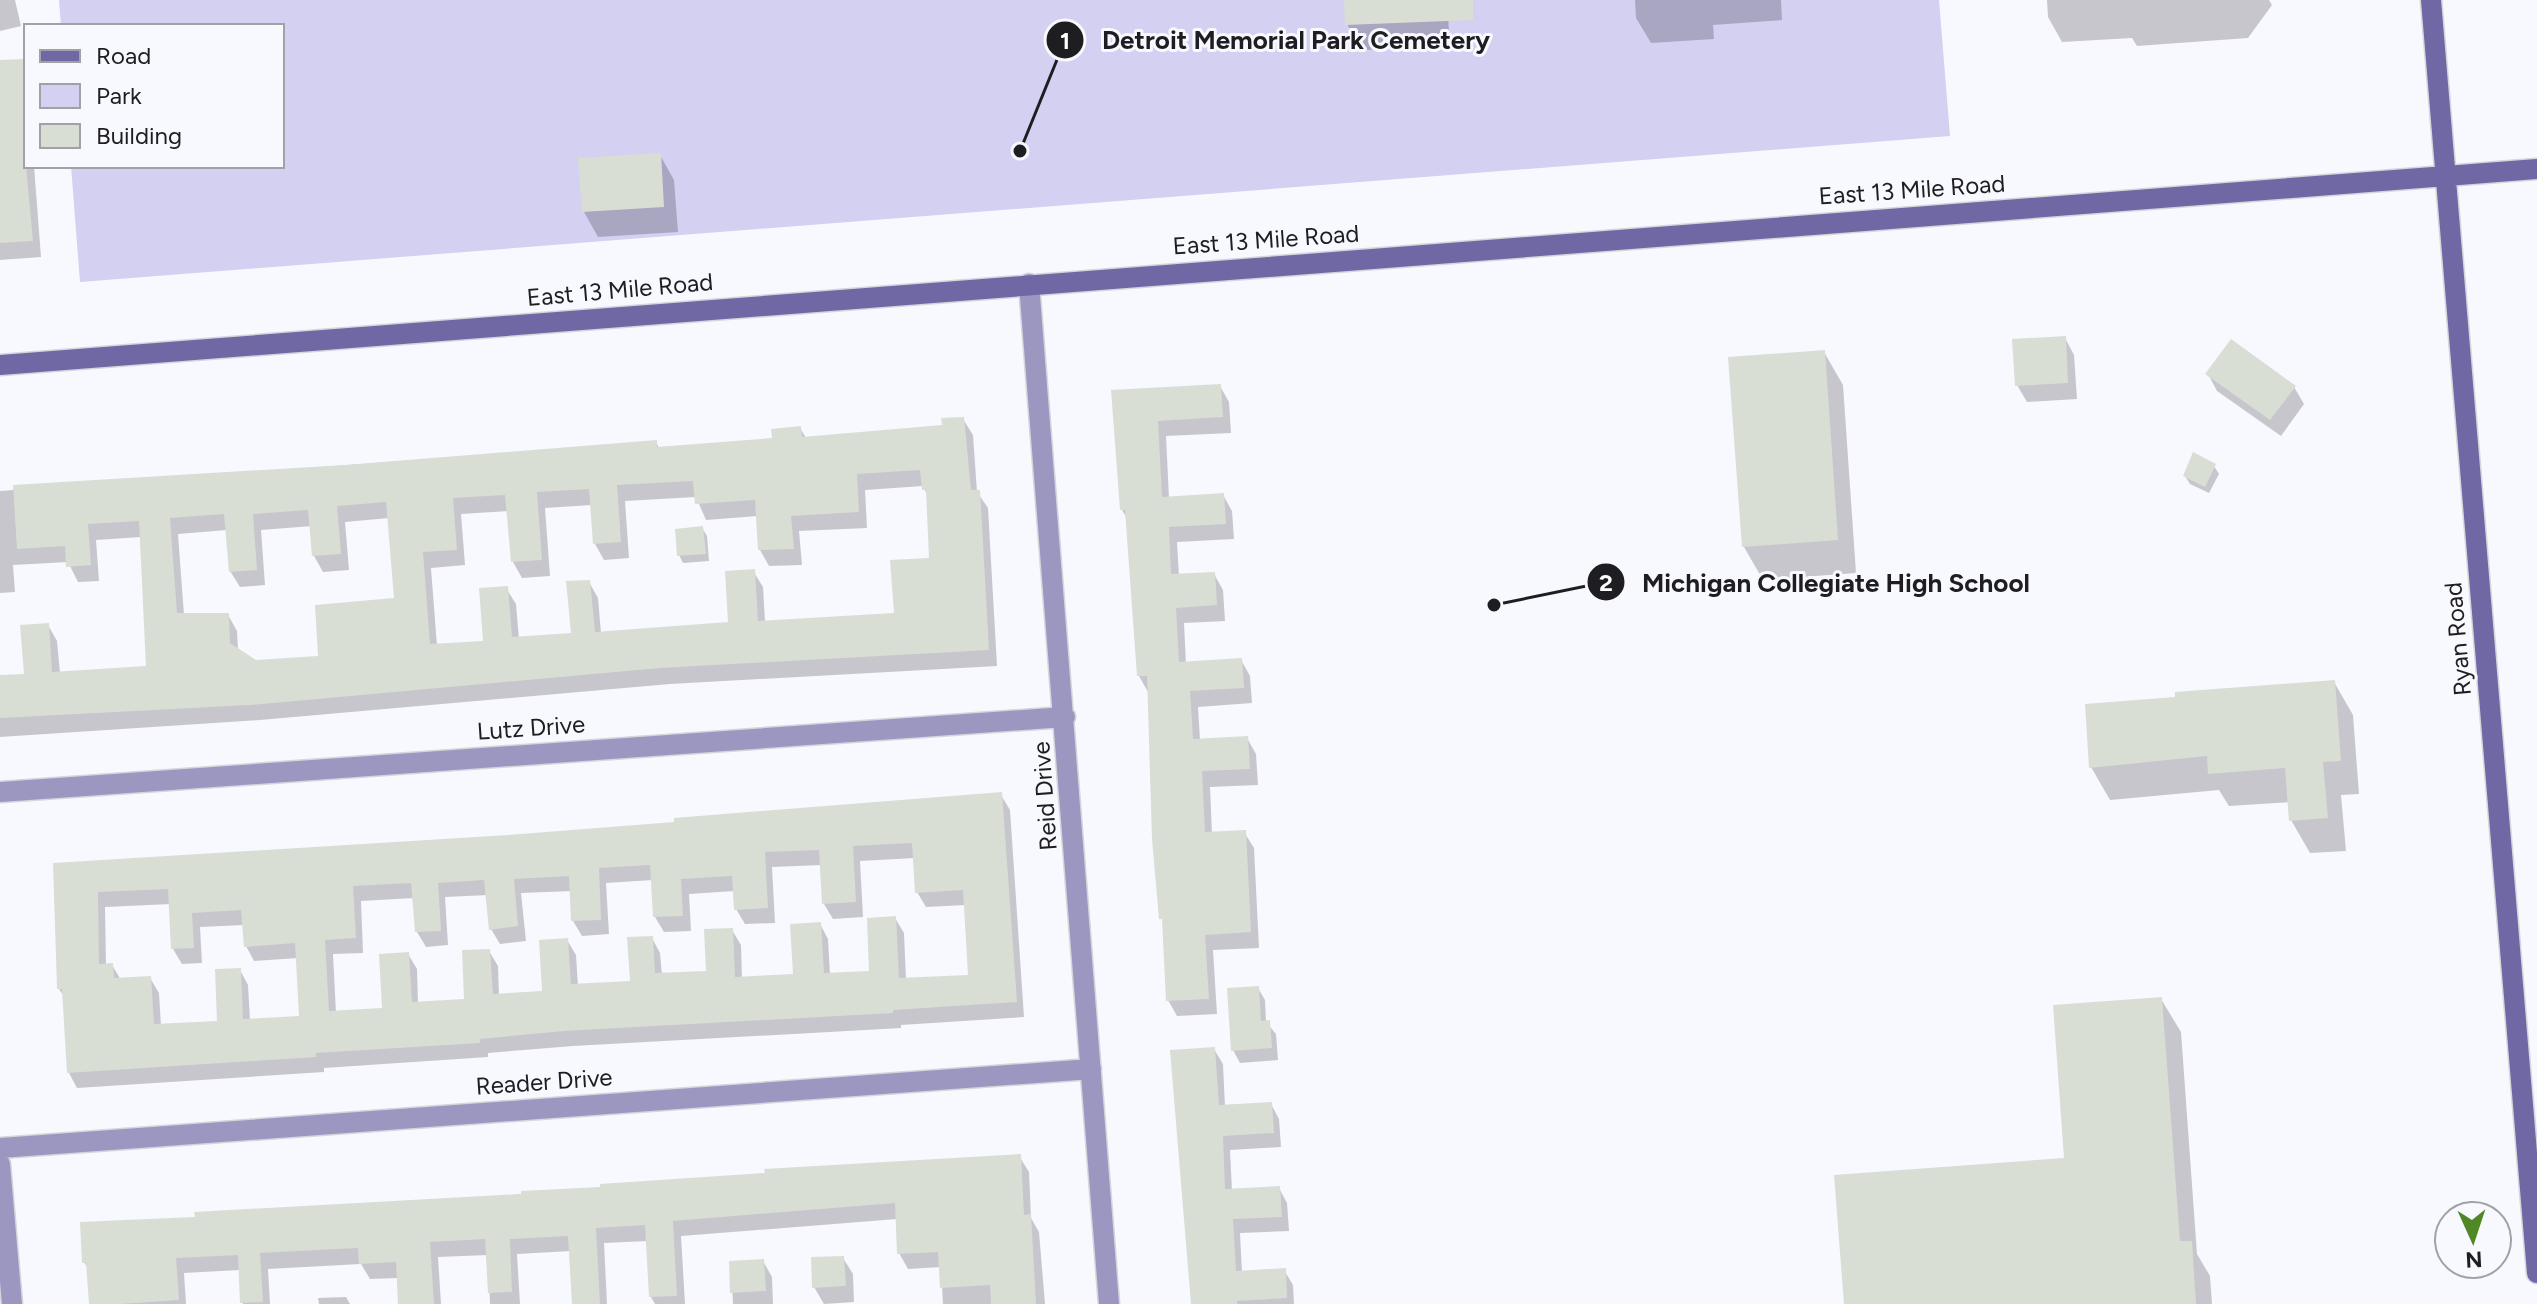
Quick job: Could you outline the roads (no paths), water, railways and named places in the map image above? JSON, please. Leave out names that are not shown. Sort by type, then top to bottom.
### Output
[{"type":"main road","name":"Ryan Road","points":[[2431,0],[2537,1273]]},
{"type":"main road","name":"East 13 Mile Road","points":[[0,365],[2537,169]]},
{"type":"street","name":"Reid Drive","points":[[1029,284],[1109,1304]]},
{"type":"street","name":"Lutz Drive","points":[[0,792],[1065,717]]},
{"type":"street","name":"Reader Drive","points":[[0,1148],[1091,1069]]},
{"type":"street","points":[[0,1164],[12,1304]]},
{"type":"place","name":"Detroit Memorial Park Cemetery","points":[[1020,151]]},
{"type":"place","name":"Michigan Collegiate High School","points":[[1494,605]]}]
